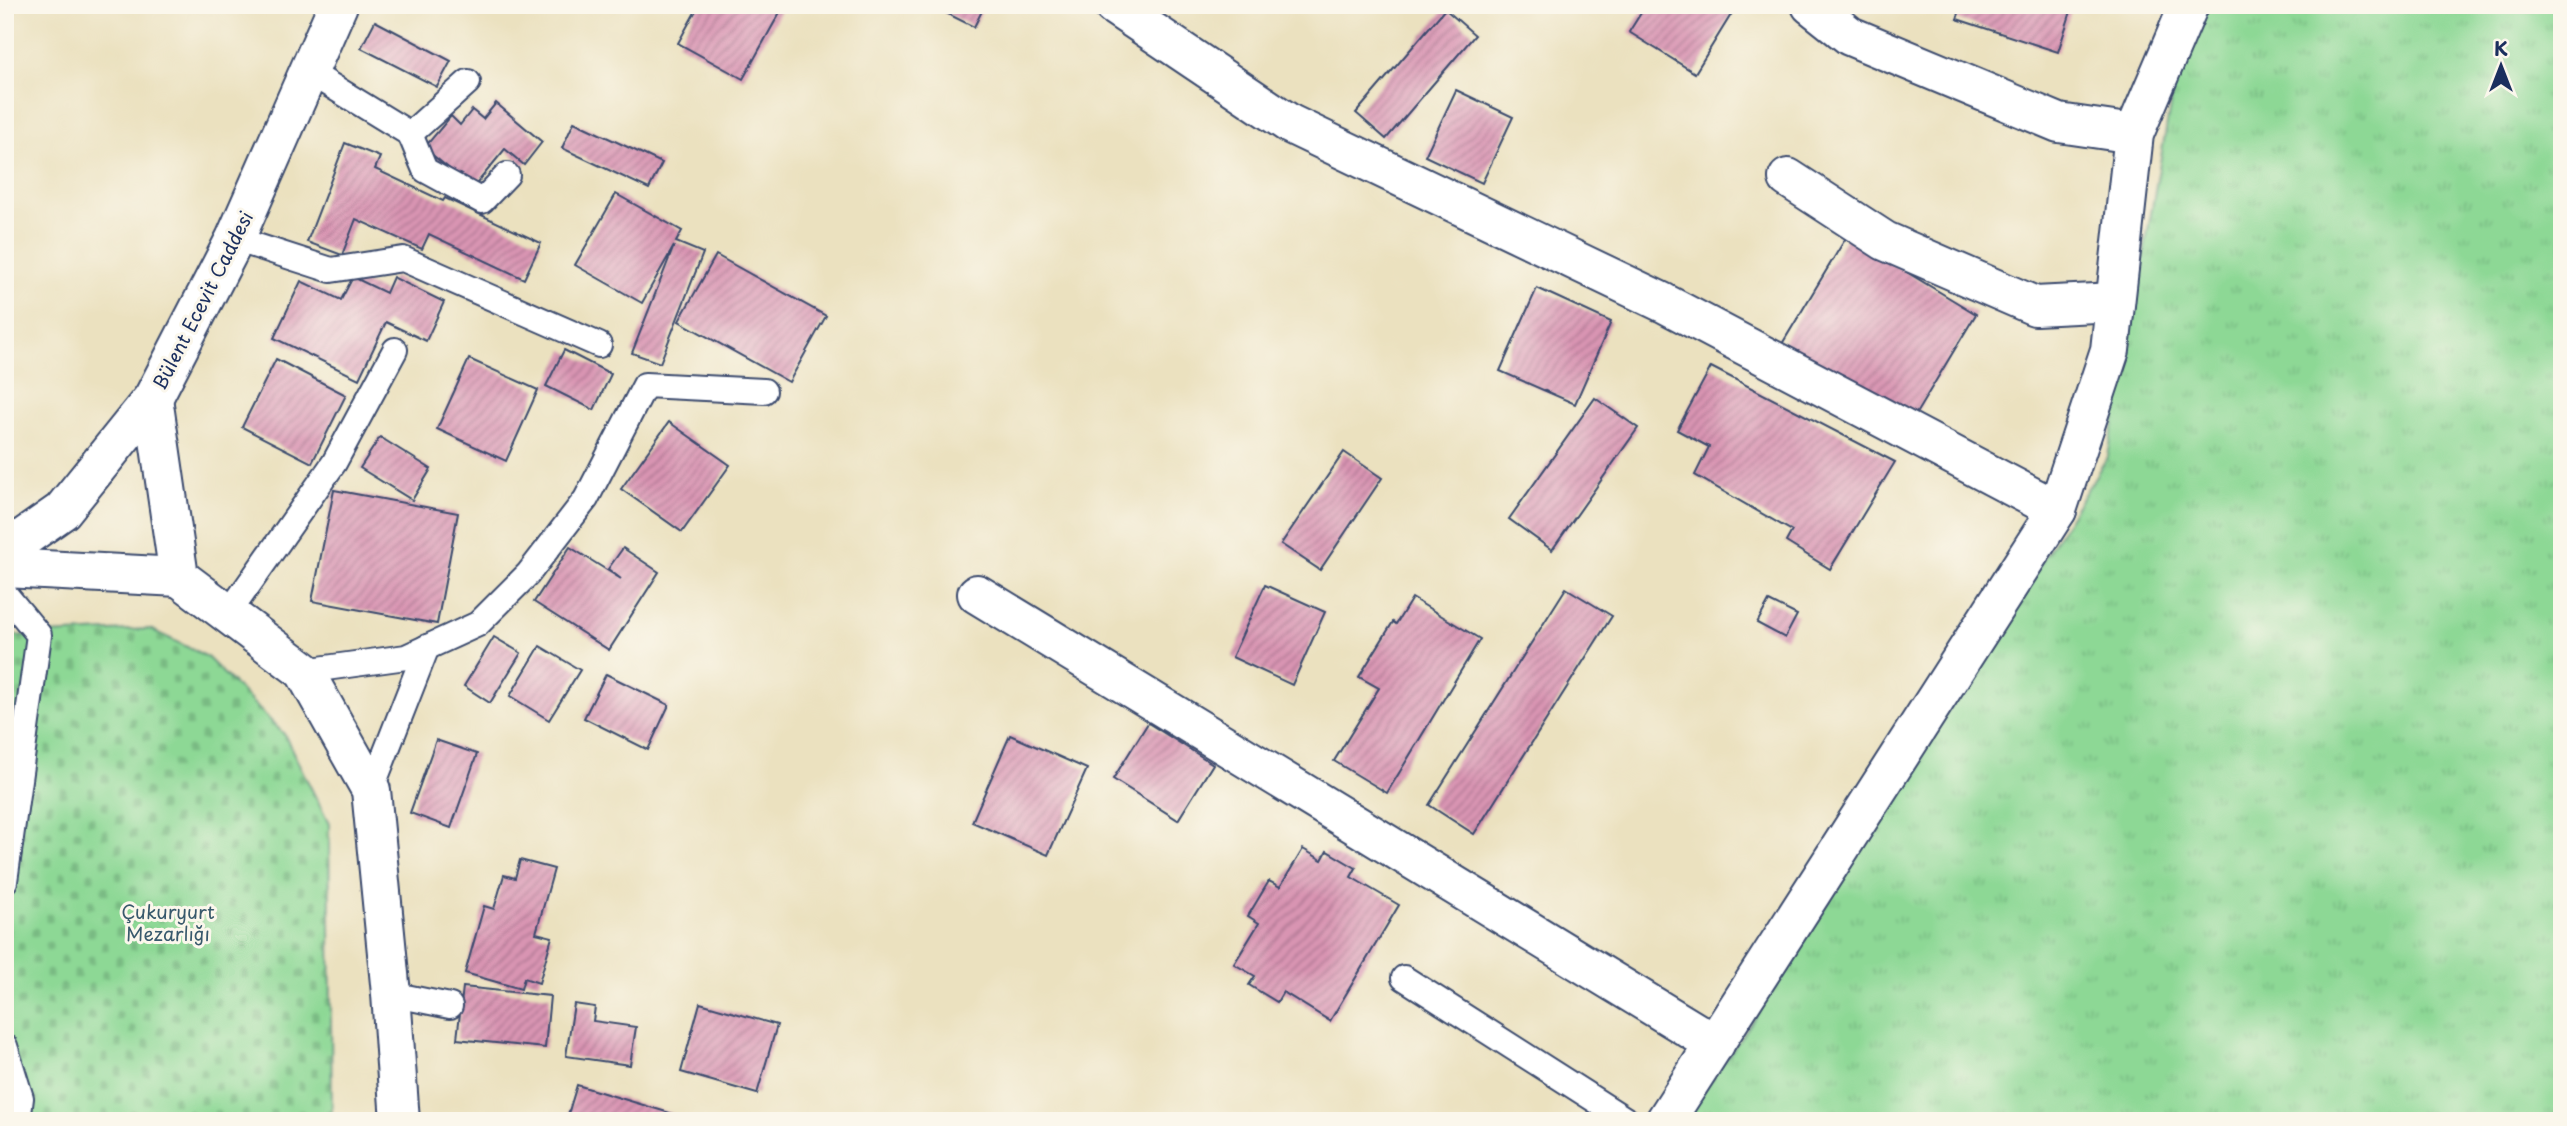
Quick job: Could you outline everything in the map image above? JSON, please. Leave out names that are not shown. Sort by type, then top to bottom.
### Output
[{"type":"street","name":"Bülent Ecevit Caddesi","points":[[5,551],[62,511],[153,398],[236,239],[338,5]]},
{"type":"street","points":[[1113,5],[1290,124],[1664,303],[2057,510]]},
{"type":"street","points":[[1811,5],[1850,36],[2059,123],[2134,134]]},
{"type":"street","points":[[1665,1121],[2057,510],[2110,350],[2134,134],[2189,5]]},
{"type":"street","points":[[1788,178],[1885,241],[2035,306],[2115,302]]},
{"type":"street","points":[[153,398],[179,577]]},
{"type":"street","points":[[5,568],[179,577],[304,671],[371,790],[391,994],[400,1121]]},
{"type":"street","points":[[976,594],[1715,1044]]},
{"type":"lane","points":[[309,72],[410,134],[425,170],[482,201],[507,174]]},
{"type":"lane","points":[[410,134],[468,82]]},
{"type":"lane","points":[[236,239],[331,270],[402,259],[599,345]]},
{"type":"lane","points":[[228,614],[334,463],[395,350]]},
{"type":"lane","points":[[304,671],[407,657],[478,624],[528,574],[586,499],[645,385],[764,391]]},
{"type":"lane","points":[[5,594],[39,635],[5,881]]},
{"type":"lane","points":[[371,790],[427,648]]},
{"type":"lane","points":[[1404,978],[1628,1121]]},
{"type":"lane","points":[[391,994],[450,1006]]},
{"type":"lane","points":[[5,1045],[21,1098],[18,1121]]},
{"type":"green space","points":[[2196,5],[2562,5],[2562,1121],[1683,1121],[1756,1016],[2108,456],[2183,33]]},
{"type":"green space","name":"Çukuryurt Mezarlığı","points":[[150,629],[206,656],[284,734],[329,824],[332,1121],[5,1121],[5,636]]},
{"type":"building","points":[[699,5],[784,5],[743,79],[678,43]]},
{"type":"building","points":[[930,5],[985,5],[974,27]]},
{"type":"building","points":[[1646,5],[1737,5],[1695,73],[1629,32]]},
{"type":"building","points":[[1962,5],[2073,5],[2058,52],[1957,19]]},
{"type":"building","points":[[1445,9],[1475,35],[1386,139],[1356,113]]},
{"type":"building","points":[[375,21],[451,61],[437,87],[361,48]]},
{"type":"building","points":[[1456,90],[1513,117],[1482,183],[1425,156]]},
{"type":"building","points":[[496,103],[542,142],[524,165],[505,149],[473,188],[424,148],[451,116],[460,125],[472,110],[483,119]]},
{"type":"building","points":[[574,122],[662,163],[649,189],[562,148]]},
{"type":"building","points":[[345,143],[380,157],[375,169],[541,243],[524,279],[429,234],[422,249],[356,219],[342,255],[307,242]]},
{"type":"building","points":[[616,194],[682,231],[676,242],[703,253],[660,363],[632,353],[674,246],[642,303],[575,265]]},
{"type":"building","points":[[1847,236],[1976,314],[1911,422],[1782,344]]},
{"type":"building","points":[[716,255],[826,316],[789,382],[679,321]]},
{"type":"building","points":[[353,277],[386,293],[393,277],[444,302],[426,341],[386,322],[359,379],[274,338],[301,281],[341,300]]},
{"type":"building","points":[[1537,288],[1611,322],[1575,404],[1500,371]]},
{"type":"building","points":[[564,350],[611,374],[594,410],[546,386]]},
{"type":"building","points":[[276,359],[346,395],[312,463],[242,427]]},
{"type":"building","points":[[469,359],[538,390],[506,461],[437,429]]},
{"type":"building","points":[[1711,367],[1895,462],[1830,569],[1786,542],[1792,531],[1695,475],[1709,447],[1677,430]]},
{"type":"building","points":[[1595,398],[1638,428],[1552,550],[1509,519]]},
{"type":"building","points":[[669,422],[730,465],[682,532],[621,489]]},
{"type":"building","points":[[380,437],[431,469],[412,500],[360,468]]},
{"type":"building","points":[[1344,452],[1382,478],[1320,570],[1281,544]]},
{"type":"building","points":[[334,490],[458,513],[437,624],[312,601]]},
{"type":"building","points":[[570,547],[621,579],[608,569],[623,548],[659,572],[609,650],[534,602]]},
{"type":"building","points":[[1265,585],[1325,612],[1292,685],[1232,657]]},
{"type":"building","points":[[1566,588],[1612,616],[1474,834],[1429,805]]},
{"type":"building","points":[[1412,598],[1480,639],[1387,793],[1334,761],[1379,688],[1359,677],[1393,622],[1396,624]]},
{"type":"building","points":[[1769,601],[1797,615],[1785,638],[1757,623]]},
{"type":"building","points":[[494,637],[521,653],[490,703],[464,686]]},
{"type":"building","points":[[540,646],[580,670],[549,720],[510,696]]},
{"type":"building","points":[[5,666],[10,666],[9,687],[5,687]]},
{"type":"building","points":[[606,674],[669,705],[648,750],[584,718]]},
{"type":"building","points":[[1148,723],[1213,764],[1178,820],[1113,779]]},
{"type":"building","points":[[1010,735],[1087,769],[1048,855],[972,822]]},
{"type":"building","points":[[436,740],[477,754],[451,828],[410,813]]},
{"type":"building","points":[[1303,849],[1322,860],[1327,851],[1356,868],[1351,877],[1399,905],[1330,1021],[1283,992],[1277,1002],[1249,985],[1255,976],[1234,964],[1259,923],[1248,916],[1269,881],[1280,887]]},
{"type":"building","points":[[520,860],[554,869],[536,933],[552,937],[539,983],[524,978],[521,989],[465,973],[484,906],[494,909],[504,875],[515,878]]},
{"type":"building","points":[[463,987],[550,996],[545,1048],[457,1039]]},
{"type":"building","points":[[700,1003],[777,1025],[757,1094],[681,1072]]},
{"type":"building","points":[[574,1004],[595,1007],[593,1021],[636,1027],[630,1065],[566,1056]]},
{"type":"building","points":[[577,1085],[693,1120],[693,1121],[566,1121]]}]
